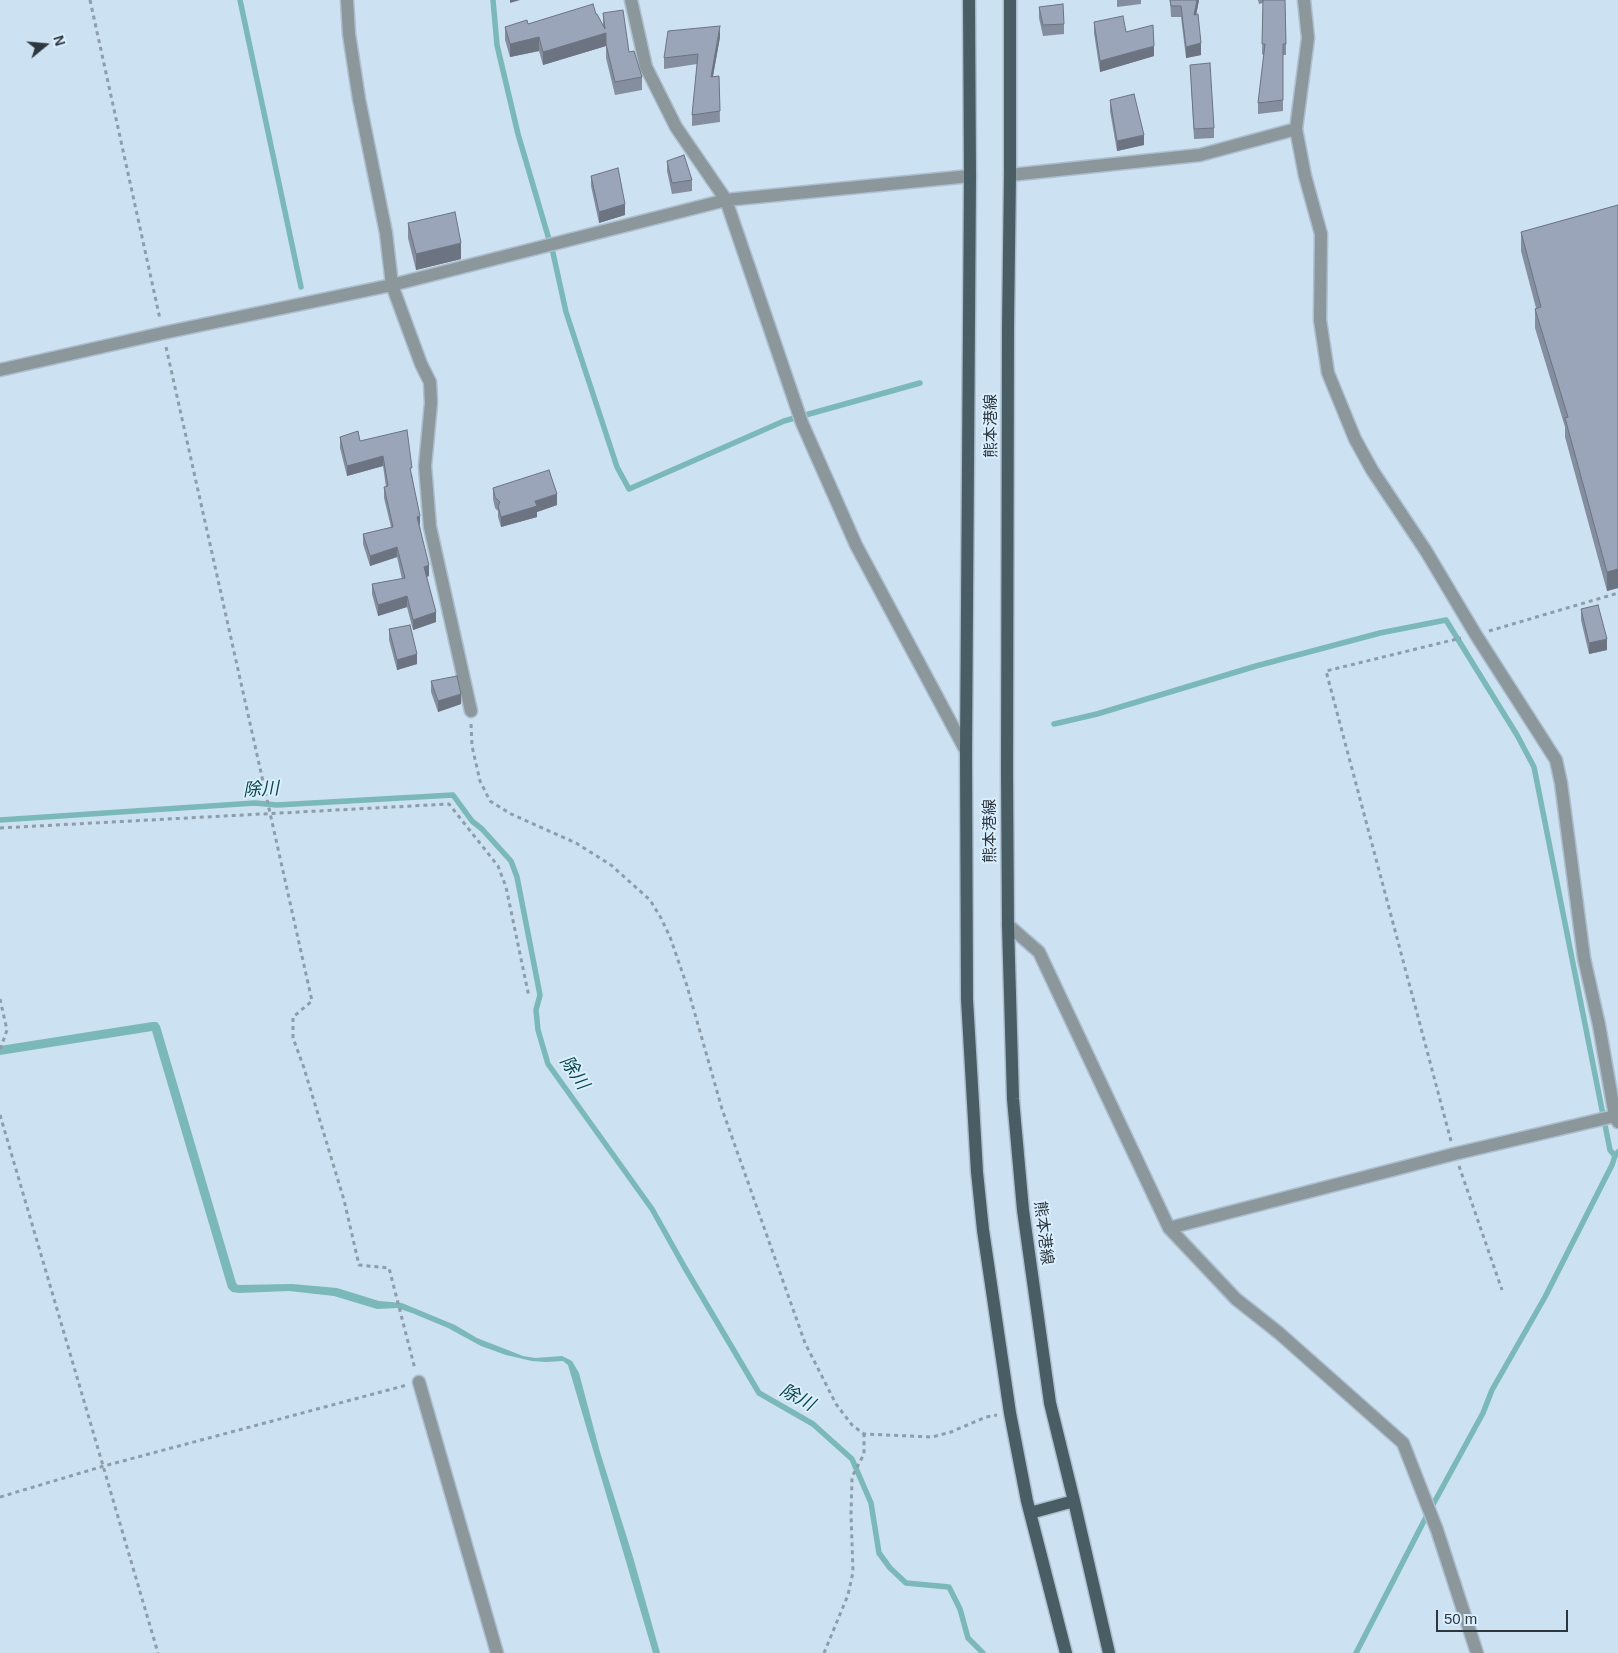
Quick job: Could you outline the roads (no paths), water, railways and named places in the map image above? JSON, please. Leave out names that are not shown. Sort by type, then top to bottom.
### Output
[{"type":"main road","name":"熊本港線","points":[[969,0],[967,999],[977,1172],[983,1230],[1010,1413],[1030,1513],[1066,1653]]},
{"type":"main road","name":"熊本港線","points":[[1010,0],[1008,925],[1013,1098],[1023,1210],[1050,1403],[1109,1653]]},
{"type":"main road","points":[[1030,1513],[1074,1501]]},
{"type":"street","points":[[347,0],[359,98],[386,233],[392,285],[420,364],[430,382],[431,403],[426,466],[430,527],[471,711]]},
{"type":"street","points":[[631,0],[646,67],[676,127],[726,200],[802,423],[856,545],[966,751]]},
{"type":"street","points":[[1169,1228],[1454,1154],[1617,1119],[1584,958],[1561,783],[1556,760],[1476,635],[1426,551],[1372,470],[1356,439],[1328,373],[1320,320],[1321,234],[1305,176],[1296,129],[1308,38],[1304,0]]},
{"type":"street","points":[[1010,175],[1200,155],[1296,129]]},
{"type":"street","points":[[0,370],[163,333],[392,285],[726,200],[970,176]]},
{"type":"street","points":[[1008,925],[1039,952],[1169,1228],[1236,1299],[1279,1333],[1404,1443],[1437,1530],[1478,1653]]},
{"type":"street","points":[[419,1382],[497,1653]]},
{"type":"waterway","points":[[240,0],[301,287]]},
{"type":"waterway","points":[[493,0],[497,45],[518,134],[553,253],[566,312],[617,467],[629,489],[784,421],[920,383]]},
{"type":"waterway","points":[[1054,724],[1097,714],[1256,666],[1380,633],[1446,620],[1517,735],[1534,767],[1610,1150],[1615,1156]]},
{"type":"waterway","name":"除川","points":[[0,820],[255,803],[277,805],[453,795],[472,821],[482,829],[511,861],[517,877],[540,995],[536,1010],[538,1030],[548,1064],[652,1209],[759,1393],[813,1424],[852,1459],[871,1503],[879,1553],[890,1568],[906,1583],[949,1587],[960,1609],[968,1638],[983,1653]]},
{"type":"waterway","points":[[1356,1653],[1424,1521],[1483,1413],[1492,1390],[1545,1297],[1618,1152]]}]
